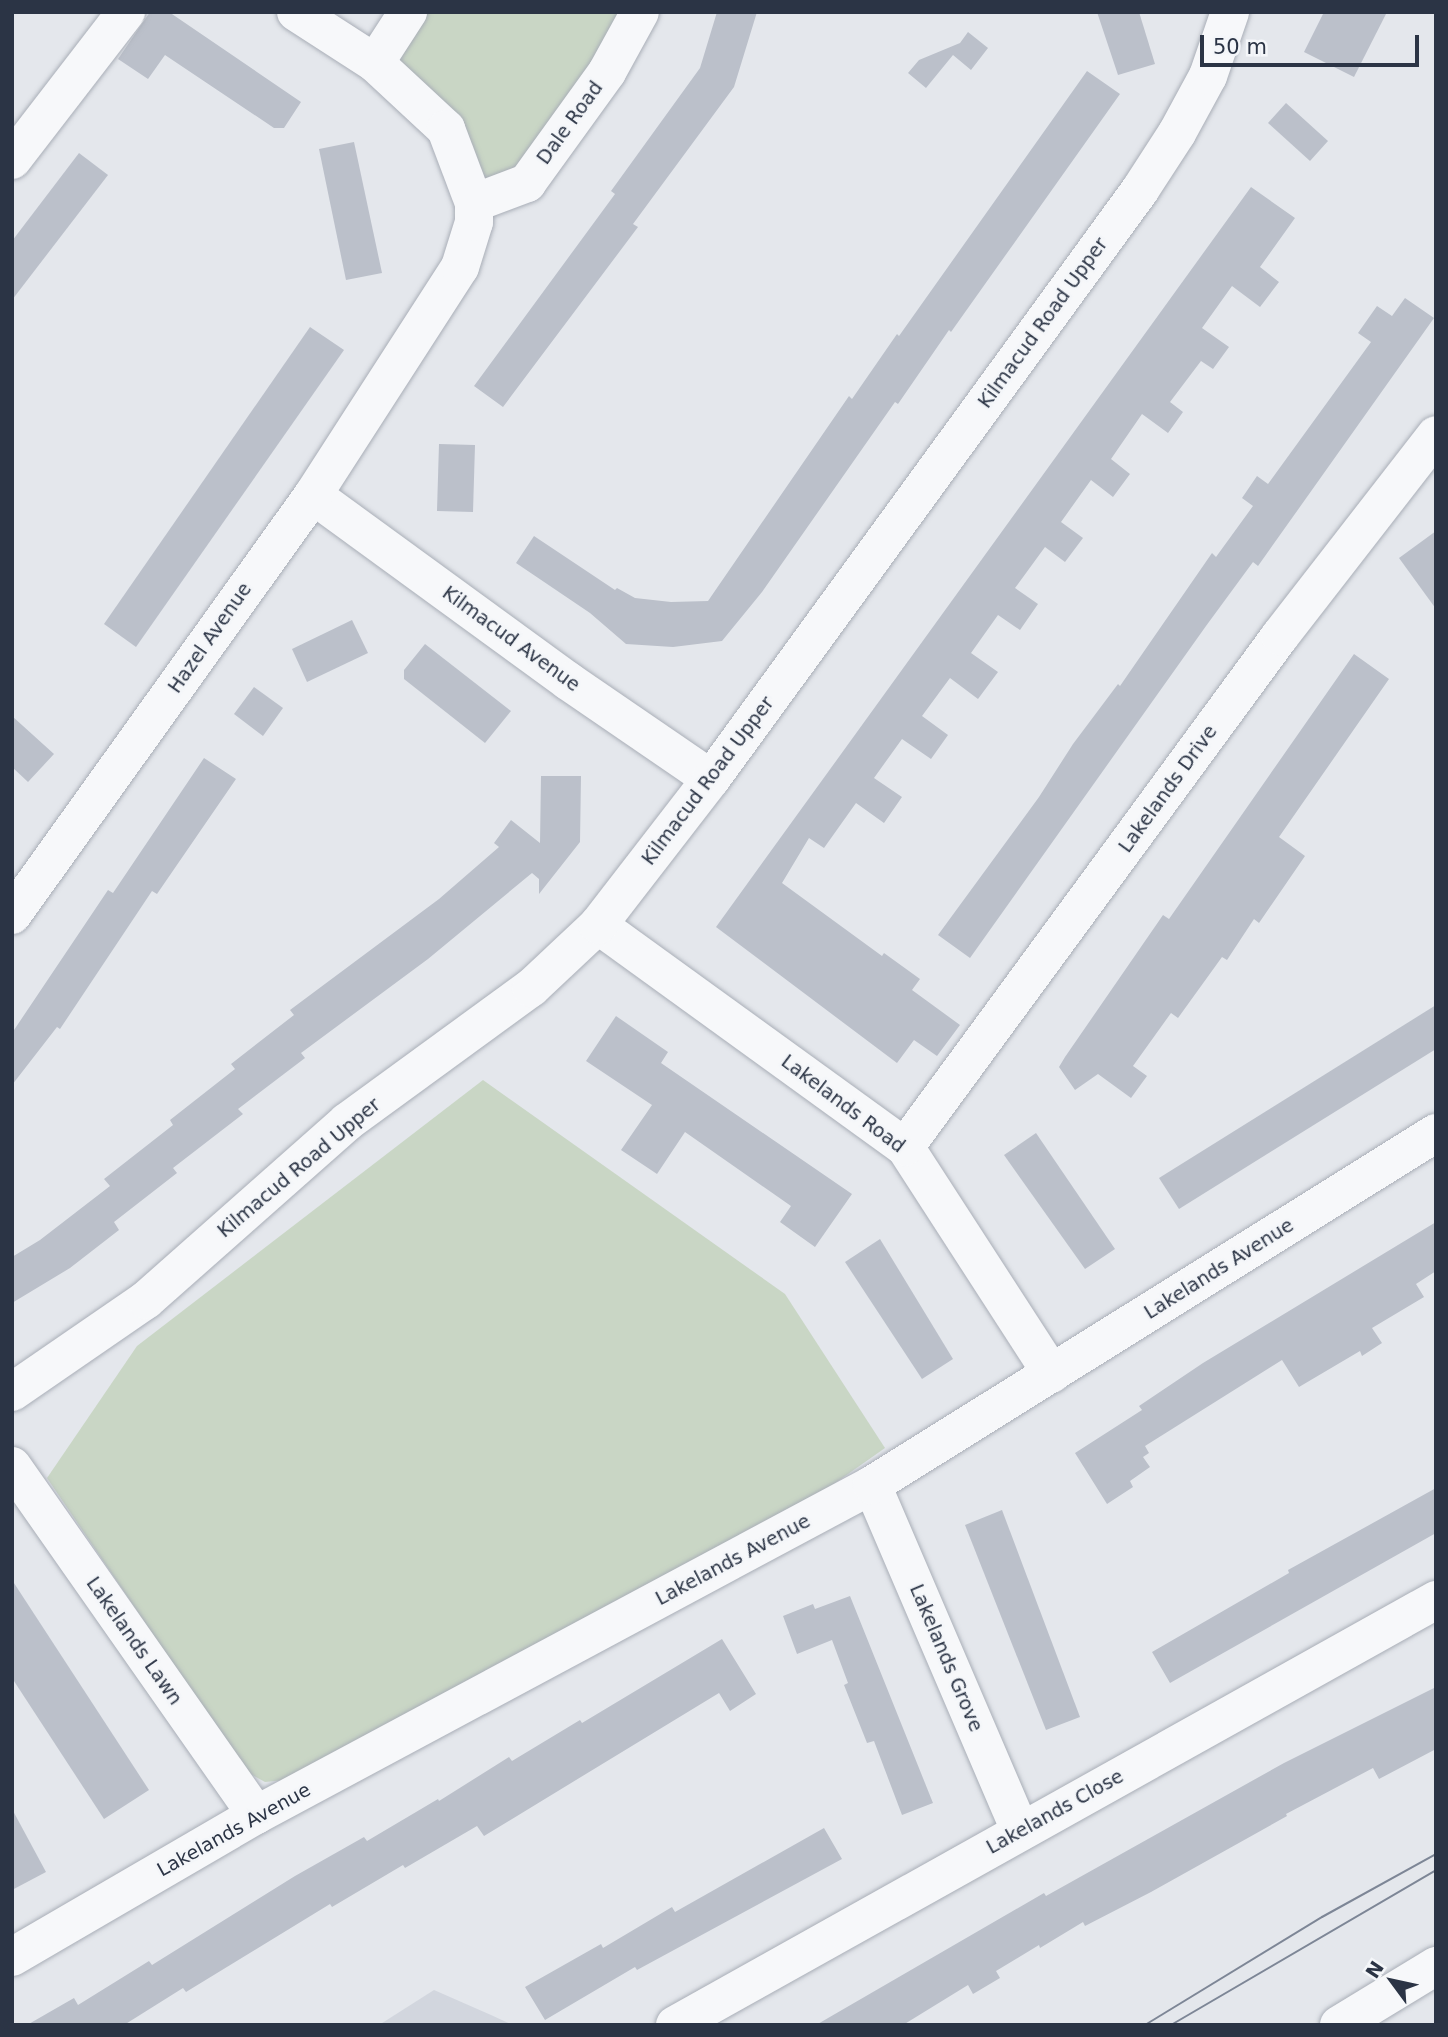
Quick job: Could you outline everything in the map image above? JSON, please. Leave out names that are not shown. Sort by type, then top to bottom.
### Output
[{"type":"street","points":[[12,160],[126,12]]},
{"type":"street","points":[[296,12],[374,63],[446,129],[474,203]]},
{"type":"street","points":[[374,63],[408,12]]},
{"type":"street","name":"Dale Road","points":[[474,203],[527,183],[607,72],[640,12]]},
{"type":"street","name":"Kilmacud Road Upper","points":[[12,1392],[146,1300],[347,1122],[531,988],[598,925],[712,779],[1140,190],[1177,133],[1208,76],[1230,12]]},
{"type":"street","name":"Hazel Avenue","points":[[19,892],[313,495],[460,267],[474,222],[474,203]]},
{"type":"street","name":"Lakelands Drive","points":[[905,1147],[1280,636],[1436,435]]},
{"type":"street","name":"Kilmacud Avenue","points":[[313,495],[568,681],[712,779]]},
{"type":"street","name":"Lakelands Road","points":[[598,925],[905,1147],[1052,1374]]},
{"type":"street","name":"Lakelands Avenue","points":[[12,1957],[256,1815],[872,1485],[1436,1133]]},
{"type":"street","name":"Lakelands Lawn","points":[[12,1466],[256,1815]]},
{"type":"street","name":"Lakelands Grove","points":[[872,1485],[1020,1831]]},
{"type":"street","name":"Lakelands Close","points":[[675,2025],[1436,1600]]},
{"type":"street","points":[[1339,2025],[1436,1966]]},
{"type":"shaded area","points":[[434,1990],[491,2015],[513,2025],[379,2025]]},
{"type":"green space","points":[[408,12],[639,12],[527,183],[473,202],[446,128],[375,63]]},
{"type":"green space","points":[[483,1080],[785,1294],[885,1448],[821,1493],[284,1780],[265,1782],[247,1772],[240,1763],[47,1478],[137,1346]]},
{"type":"building","points":[[150,12],[169,12],[301,102],[284,128],[274,128],[165,55],[148,79],[118,59]]},
{"type":"building","points":[[717,12],[757,12],[734,87],[633,224],[638,227],[503,407],[474,386],[615,194],[611,191],[700,68]]},
{"type":"building","points":[[1097,12],[1139,12],[1155,64],[1118,75]]},
{"type":"building","points":[[1324,12],[1387,12],[1354,77],[1304,52]]},
{"type":"building","points":[[968,32],[988,48],[971,70],[953,55],[926,88],[908,73],[919,60],[960,43]]},
{"type":"building","points":[[1087,71],[1120,94],[951,332],[949,330],[898,404],[895,402],[762,592],[722,641],[673,647],[626,644],[590,613],[516,563],[534,536],[615,590],[617,588],[635,598],[671,602],[708,601],[849,396],[852,399],[897,334],[899,336]]},
{"type":"building","points":[[1286,103],[1328,141],[1310,161],[1268,123]]},
{"type":"building","points":[[354,142],[382,273],[346,280],[319,149]]},
{"type":"building","points":[[79,153],[108,175],[12,300],[12,241]]},
{"type":"building","points":[[1251,187],[1295,218],[1260,267],[1279,282],[1260,307],[1232,286],[1202,328],[1229,347],[1213,369],[1201,361],[1170,402],[1183,412],[1168,433],[1142,414],[1111,459],[1130,474],[1113,497],[1091,480],[1061,522],[1083,538],[1065,562],[1045,547],[1015,588],[1038,604],[1020,630],[998,615],[971,653],[998,672],[978,699],[950,678],[922,716],[948,735],[931,759],[902,739],[874,778],[902,797],[884,823],[856,803],[824,848],[809,838],[782,883],[882,956],[884,953],[920,979],[912,990],[960,1025],[937,1056],[914,1040],[897,1063],[716,927]]},
{"type":"building","points":[[1405,298],[1434,318],[1258,566],[1253,562],[1206,626],[970,958],[938,935],[1039,797],[1073,744],[1118,684],[1120,686],[1212,553],[1216,557],[1253,506],[1242,498],[1257,476],[1268,484],[1371,342],[1358,333],[1377,306],[1392,316]]},
{"type":"building","points":[[310,327],[344,350],[136,647],[104,624]]},
{"type":"building","points":[[439,444],[475,445],[473,512],[437,511]]},
{"type":"building","points":[[1436,531],[1436,609],[1399,558]]},
{"type":"building","points":[[352,620],[368,653],[307,682],[292,649]]},
{"type":"building","points":[[425,644],[511,711],[485,743],[404,679],[404,670]]},
{"type":"building","points":[[1354,654],[1389,679],[1279,837],[1305,856],[1259,923],[1254,919],[1227,960],[1222,957],[1178,1018],[1171,1013],[1133,1066],[1147,1076],[1131,1098],[1098,1074],[1075,1090],[1059,1067],[1065,1057],[1163,915],[1169,919]]},
{"type":"building","points":[[254,687],[283,708],[263,736],[234,714]]},
{"type":"building","points":[[12,716],[54,754],[28,782],[12,767]]},
{"type":"building","points":[[204,758],[236,779],[157,894],[152,891],[60,1029],[57,1027],[12,1085],[12,1033],[108,890],[113,893]]},
{"type":"building","points":[[541,776],[581,776],[580,842],[539,894],[539,879],[532,873],[428,959],[301,1053],[305,1058],[238,1109],[243,1114],[173,1168],[177,1173],[114,1222],[119,1230],[70,1268],[12,1303],[12,1257],[40,1240],[110,1186],[104,1179],[173,1125],[170,1120],[235,1069],[231,1064],[294,1015],[290,1010],[439,899],[499,847],[494,843],[511,820],[540,843]]},
{"type":"building","points":[[1436,1005],[1436,1049],[1179,1209],[1159,1178]]},
{"type":"building","points":[[616,1016],[668,1052],[661,1063],[852,1194],[815,1247],[780,1222],[791,1206],[685,1132],[657,1174],[621,1150],[652,1105],[586,1061]]},
{"type":"building","points":[[1036,1133],[1115,1249],[1085,1269],[1004,1155]]},
{"type":"building","points":[[1436,1222],[1436,1271],[1416,1284],[1424,1297],[1372,1328],[1382,1343],[1362,1356],[1360,1351],[1299,1387],[1282,1360],[1145,1446],[1149,1453],[1143,1457],[1150,1467],[1130,1481],[1133,1487],[1107,1504],[1075,1453],[1142,1410],[1139,1406],[1203,1363]]},
{"type":"building","points":[[880,1239],[953,1359],[922,1379],[845,1262]]},
{"type":"building","points":[[1436,1488],[1436,1533],[1170,1683],[1152,1652],[1289,1573],[1288,1570]]},
{"type":"building","points":[[1002,1510],[1080,1717],[1046,1730],[965,1525]]},
{"type":"building","points":[[12,1580],[149,1790],[104,1819],[12,1678]]},
{"type":"building","points":[[850,1596],[933,1803],[902,1815],[874,1741],[867,1743],[844,1685],[848,1683],[832,1640],[797,1654],[783,1616],[813,1604],[815,1609]]},
{"type":"building","points":[[722,1639],[756,1694],[730,1711],[719,1693],[484,1836],[477,1826],[332,1907],[330,1904],[186,1992],[183,1988],[124,2025],[27,2025],[74,1998],[78,2005],[149,1961],[152,1965],[295,1876],[364,1837],[367,1841],[438,1799],[439,1801],[509,1757],[512,1761],[580,1720],[582,1723]]},
{"type":"building","points":[[1436,1687],[1436,1749],[1379,1779],[1373,1768],[1286,1814],[1287,1816],[1151,1892],[1085,1926],[1083,1922],[1040,1948],[1039,1945],[996,1971],[1000,1978],[973,1994],[968,1985],[903,2025],[816,2025],[1044,1893],[1046,1896],[1284,1763]]},
{"type":"building","points":[[12,1809],[46,1872],[12,1890]]},
{"type":"building","points":[[824,1828],[842,1859],[637,1970],[635,1967],[545,2020],[525,1987],[601,1944],[603,1948],[672,1907],[675,1912]]},
{"type":"tram line","points":[[1145,2025],[1322,1917],[1436,1854]]},
{"type":"tram line","points":[[1171,2025],[1436,1870]]}]
